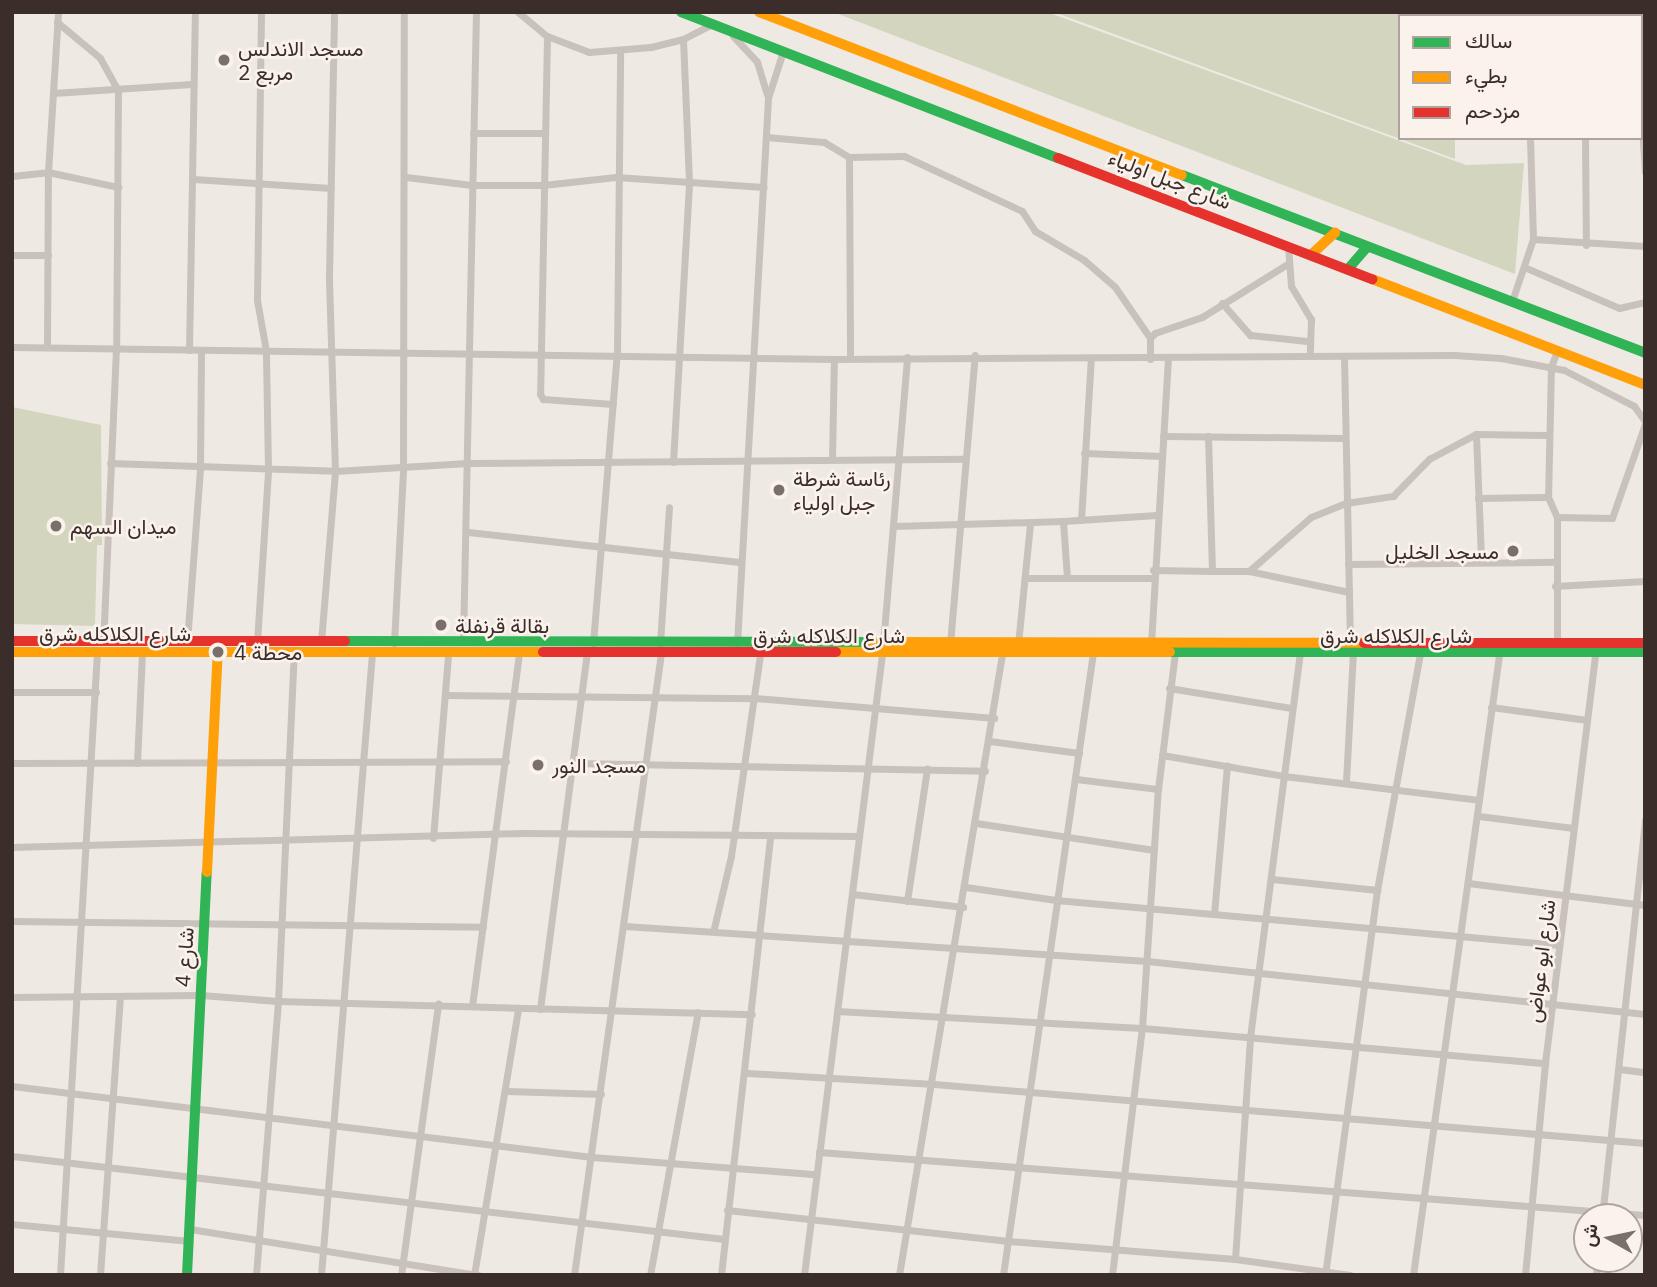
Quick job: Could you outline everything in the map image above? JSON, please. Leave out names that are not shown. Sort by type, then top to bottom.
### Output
[{"type":"main road","name":"شارع جبل اولياء","points":[[681,12],[1645,385]]},
{"type":"main road","name":"شارع جبل اولياء","points":[[759,12],[1645,353]]},
{"type":"main road","points":[[1311,255],[1335,233]]},
{"type":"main road","points":[[1348,269],[1367,247]]},
{"type":"main road","name":"شارع الكلاكله شرق","points":[[12,641],[187,642],[294,652],[448,654],[587,653],[737,643],[1002,654],[1300,653],[1352,649],[1420,654],[1557,643],[1645,643]]},
{"type":"main road","name":"شارع الكلاكله شرق","points":[[12,652],[142,652],[257,642],[463,642],[593,643],[760,654],[1018,644],[1645,652]]},
{"type":"main road","name":"شارع 4","points":[[187,1275],[218,647]]},
{"type":"street","points":[[47,347],[48,172],[58,12]]},
{"type":"street","points":[[189,350],[195,12]]},
{"type":"street","points":[[257,642],[268,470],[266,351],[257,300],[262,182],[261,12]]},
{"type":"street","points":[[321,642],[335,471],[334,352],[329,289],[334,12]]},
{"type":"street","points":[[394,643],[403,469],[402,352],[406,177],[404,12]]},
{"type":"street","points":[[463,642],[468,532],[476,12]]},
{"type":"street","points":[[518,12],[547,36],[589,52],[620,52],[683,39],[711,24]]},
{"type":"street","points":[[781,12],[789,24]]},
{"type":"street","points":[[57,22],[100,58],[118,89],[116,348],[103,641]]},
{"type":"street","points":[[730,32],[757,62],[768,98]]},
{"type":"street","points":[[547,36],[541,397],[613,404]]},
{"type":"street","points":[[673,462],[683,354],[689,182],[683,39]]},
{"type":"street","points":[[737,643],[739,562],[754,357],[768,98],[783,51]]},
{"type":"street","points":[[593,643],[617,354],[616,177],[620,52]]},
{"type":"street","points":[[53,93],[192,84]]},
{"type":"street","points":[[473,133],[545,133]]},
{"type":"street","points":[[766,137],[824,142],[849,157],[904,156],[1022,211],[1035,231],[1084,260],[1115,287],[1150,338],[1150,359]]},
{"type":"street","points":[[1512,302],[1534,239],[1530,140]]},
{"type":"street","points":[[1585,140],[1586,245]]},
{"type":"street","points":[[1643,140],[1645,172]]},
{"type":"street","points":[[849,157],[850,358]]},
{"type":"street","points":[[12,176],[48,172],[118,187]]},
{"type":"street","points":[[406,177],[472,186],[544,185],[616,177],[764,187]]},
{"type":"street","points":[[193,179],[331,188]]},
{"type":"street","points":[[1534,239],[1586,245],[1645,246]]},
{"type":"street","points":[[1288,245],[1286,265],[1291,286],[1311,319],[1307,341],[1310,356]]},
{"type":"street","points":[[12,255],[48,255]]},
{"type":"street","points":[[1150,338],[1162,328],[1202,317],[1286,265]]},
{"type":"street","points":[[1524,267],[1619,308],[1645,302]]},
{"type":"street","points":[[1222,303],[1250,335],[1307,341]]},
{"type":"street","points":[[12,347],[683,354],[834,359],[975,355],[1150,359],[1478,356],[1551,367],[1634,406],[1645,423],[1612,518],[1557,517]]},
{"type":"street","points":[[187,642],[200,469],[201,350]]},
{"type":"street","points":[[1557,351],[1551,367],[1548,497],[1557,517],[1554,562],[1557,643]]},
{"type":"street","points":[[950,645],[975,355]]},
{"type":"street","points":[[804,1275],[883,649],[907,357]]},
{"type":"street","points":[[1344,357],[1344,438],[1352,649],[1346,781]]},
{"type":"street","points":[[1081,520],[1091,358]]},
{"type":"street","points":[[1151,645],[1152,574],[1163,456],[1168,358]]},
{"type":"street","points":[[832,459],[834,359]]},
{"type":"street","points":[[1249,572],[1311,517],[1346,503],[1393,496],[1429,459],[1476,435],[1549,435]]},
{"type":"street","points":[[1476,435],[1481,561]]},
{"type":"street","points":[[1163,436],[1344,438]]},
{"type":"street","points":[[1208,436],[1212,572]]},
{"type":"street","points":[[1084,453],[1163,456]]},
{"type":"street","points":[[110,463],[200,469],[335,471],[468,463],[965,459]]},
{"type":"street","points":[[1478,498],[1548,497]]},
{"type":"street","points":[[574,1275],[585,1220],[654,698],[660,648],[668,507]]},
{"type":"street","points":[[894,526],[1030,524],[1157,514]]},
{"type":"street","points":[[1063,521],[1067,579]]},
{"type":"street","points":[[1018,644],[1027,578],[1030,524]]},
{"type":"street","points":[[468,532],[739,562]]},
{"type":"street","points":[[1348,564],[1554,562]]},
{"type":"street","points":[[1027,578],[1249,572],[1349,592]]},
{"type":"street","points":[[1555,586],[1645,581]]},
{"type":"street","points":[[1413,1275],[1479,816],[1500,649]]},
{"type":"street","points":[[137,763],[142,652]]},
{"type":"street","points":[[256,1275],[278,1001],[294,652]]},
{"type":"street","points":[[60,1275],[68,1162],[68,1093],[97,653]]},
{"type":"street","points":[[321,1275],[331,1125],[352,926],[372,653]]},
{"type":"street","points":[[472,1006],[519,653]]},
{"type":"street","points":[[540,1009],[566,834],[587,653]]},
{"type":"street","points":[[1003,1275],[1046,958],[1076,779],[1093,653]]},
{"type":"street","points":[[1112,1275],[1142,1028],[1158,789],[1175,653]]},
{"type":"street","points":[[1235,1259],[1250,1037],[1300,653]]},
{"type":"street","name":"شارع ابو عواض","points":[[1525,1275],[1529,1207],[1545,1063],[1595,653]]},
{"type":"street","points":[[433,838],[448,654]]},
{"type":"street","points":[[714,928],[731,856],[731,837],[760,654]]},
{"type":"street","points":[[899,1275],[934,1084],[1002,654]]},
{"type":"street","points":[[1325,1273],[1362,984],[1420,654]]},
{"type":"street","points":[[1169,688],[1292,708]]},
{"type":"street","points":[[12,692],[96,692]]},
{"type":"street","points":[[445,695],[583,699],[755,698],[994,718]]},
{"type":"street","points":[[1491,707],[1587,720]]},
{"type":"street","points":[[990,741],[1079,753]]},
{"type":"street","points":[[1162,755],[1284,776],[1395,787],[1479,800]]},
{"type":"street","points":[[12,762],[365,764],[506,761]]},
{"type":"street","points":[[575,763],[985,771]]},
{"type":"street","points":[[1214,914],[1227,766]]},
{"type":"street","points":[[907,901],[928,769]]},
{"type":"street","points":[[1076,779],[1158,789]]},
{"type":"street","points":[[1479,816],[1573,828]]},
{"type":"street","points":[[1604,1203],[1624,1013],[1641,904],[1645,820]]},
{"type":"street","points":[[976,823],[1154,850]]},
{"type":"street","points":[[12,847],[208,839],[358,840],[566,834],[859,836]]},
{"type":"street","points":[[722,1275],[727,1210],[747,1073],[769,836]]},
{"type":"street","points":[[1272,878],[1377,890]]},
{"type":"street","points":[[1468,883],[1641,904]]},
{"type":"street","points":[[966,887],[1056,900],[1559,945]]},
{"type":"street","points":[[852,894],[962,907]]},
{"type":"street","points":[[12,921],[81,919],[205,925],[483,927]]},
{"type":"street","points":[[625,926],[714,928],[845,940],[956,946],[1046,958],[1147,961],[1645,1014]]},
{"type":"street","points":[[12,998],[201,995],[278,1001],[344,1000],[540,1009],[752,1014]]},
{"type":"street","points":[[100,1275],[110,1098],[120,998]]},
{"type":"street","points":[[401,1275],[439,1004]]},
{"type":"street","points":[[190,1228],[475,1275],[518,1008]]},
{"type":"street","points":[[837,1011],[1142,1028],[1545,1063]]},
{"type":"street","points":[[650,1275],[673,1164],[698,1012]]},
{"type":"street","points":[[1619,1069],[1645,1072]]},
{"type":"street","points":[[747,1073],[934,1084],[1245,1112],[1645,1143]]},
{"type":"street","points":[[12,1086],[592,1157],[815,1174]]},
{"type":"street","points":[[506,1091],[601,1094]]},
{"type":"street","points":[[818,1152],[1573,1211]]},
{"type":"street","points":[[12,1156],[585,1220],[724,1239]]},
{"type":"street","points":[[727,1210],[1008,1241],[1235,1259],[1350,1275]]},
{"type":"street","points":[[12,1224],[101,1229],[189,1241]]},
{"type":"green space","points":[[833,12],[1047,12],[1466,165],[1524,163],[1515,274]]},
{"type":"green space","points":[[1054,12],[1455,12],[1398,14],[1398,138]]},
{"type":"green space","points":[[1403,140],[1455,140],[1455,159]]},
{"type":"green space","name":"ميدان السهم","points":[[12,407],[101,425],[102,545],[97,545],[95,626],[12,624]]},
{"type":"traffic: fast","points":[[681,12],[1058,158]]},
{"type":"traffic: fast","points":[[1182,175],[1645,353]]},
{"type":"traffic: fast","points":[[1348,269],[1367,247]]},
{"type":"traffic: fast","points":[[345,641],[873,642]]},
{"type":"traffic: fast","points":[[1170,652],[1645,652]]},
{"type":"traffic: fast","points":[[187,1275],[207,872]]},
{"type":"traffic: slow","points":[[759,12],[1182,175]]},
{"type":"traffic: slow","points":[[1311,255],[1335,233]]},
{"type":"traffic: slow","points":[[1372,279],[1645,385]]},
{"type":"traffic: slow","points":[[873,642],[1364,643]]},
{"type":"traffic: slow","points":[[207,872],[218,648]]},
{"type":"traffic: slow","points":[[12,652],[543,652]]},
{"type":"traffic: slow","points":[[836,652],[1170,652]]},
{"type":"traffic: jam","points":[[1058,158],[1372,279]]},
{"type":"traffic: jam","points":[[12,641],[345,641]]},
{"type":"traffic: jam","points":[[1364,643],[1645,643]]},
{"type":"traffic: jam","points":[[543,652],[836,652]]},
{"type":"place","name":"مسجد الاندلس مربع 2","points":[[224,60]]},
{"type":"place","name":"رئاسة شرطة جبل اولياء","points":[[779,490]]},
{"type":"place","name":"ميدان السهم","points":[[56,526]]},
{"type":"place","name":"مسجد الخليل","points":[[1513,551]]},
{"type":"place","name":"بقالة قرنفلة","points":[[441,625]]},
{"type":"place","name":"محطة 4","points":[[218,652]]},
{"type":"place","name":"مسجد النور","points":[[538,765]]}]
